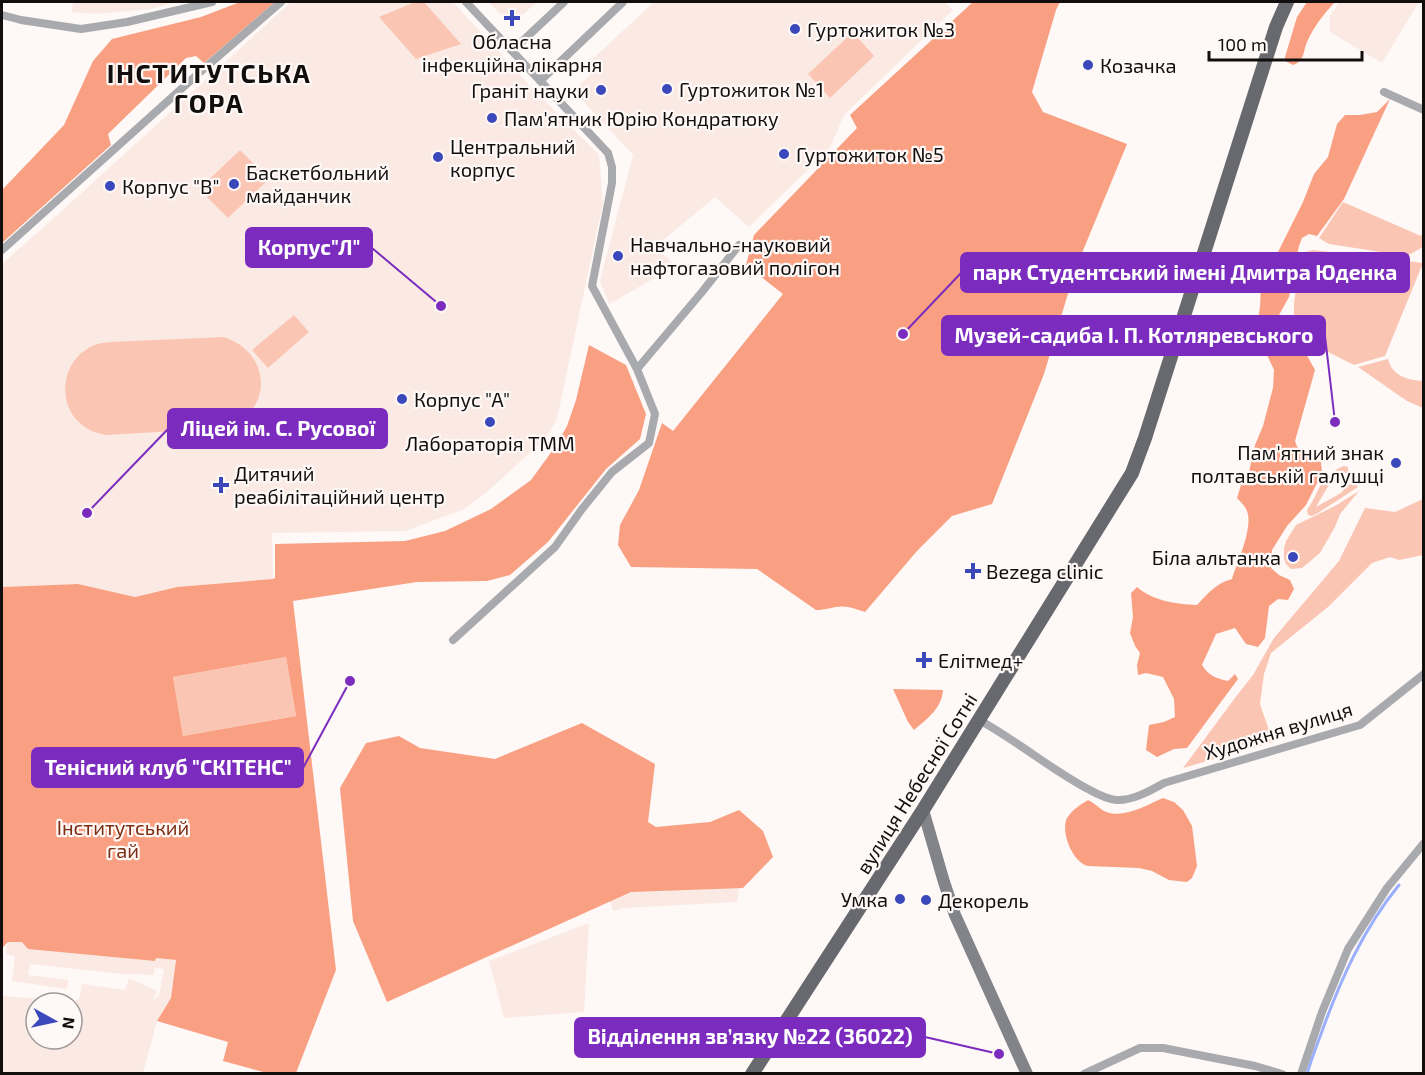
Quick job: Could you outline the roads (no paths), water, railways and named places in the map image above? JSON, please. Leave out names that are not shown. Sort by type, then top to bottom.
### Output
[{"type":"main road","name":"вулиця Небесної Сотні","points":[[752,1074],[923,810],[1132,473],[1163,383],[1276,27],[1287,2]]},
{"type":"street","points":[[2,15],[81,29],[127,22],[212,2]]},
{"type":"street","points":[[2,250],[281,2]]},
{"type":"street","points":[[453,640],[555,547],[612,472],[649,443],[655,414],[637,369],[592,286],[612,183],[612,167],[608,153],[466,2]]},
{"type":"street","points":[[512,51],[564,2]]},
{"type":"street","points":[[540,81],[623,2]]},
{"type":"street","points":[[1384,92],[1424,110]]},
{"type":"street","points":[[637,369],[739,245]]},
{"type":"street","name":"Художня вулиця","points":[[979,720],[1068,778],[1104,797],[1115,800],[1140,795],[1164,783],[1360,725],[1424,674]]},
{"type":"street","points":[[923,810],[955,915],[1027,1074]]},
{"type":"street","points":[[1301,1074],[1322,1012],[1348,949],[1387,888],[1424,843]]},
{"type":"street","points":[[1084,1074],[1140,1048],[1162,1048],[1255,1066],[1282,1074]]},
{"type":"waterway","points":[[1307,1074],[1328,1014],[1354,956],[1374,919],[1399,885]]},
{"type":"place","name":"Обласна інфекційна лікарня","points":[[512,18]]},
{"type":"place","name":"Гуртожиток №3","points":[[795,29]]},
{"type":"place","name":"Козачка","points":[[1088,65]]},
{"type":"place","name":"Гуртожиток №1","points":[[667,89]]},
{"type":"place","name":"Граніт науки","points":[[601,90]]},
{"type":"place","name":"Пам'ятник Юрію Кондратюку","points":[[492,118]]},
{"type":"place","name":"Гуртожиток №5","points":[[784,154]]},
{"type":"place","name":"Центральний корпус","points":[[438,157]]},
{"type":"place","name":"Баскетбольний майданчик","points":[[234,184]]},
{"type":"place","name":"Корпус \"В\"","points":[[110,186]]},
{"type":"place","name":"Навчально-науковий нафтогазовий полігон","points":[[618,256]]},
{"type":"place","name":"Корпус\"Л\"","points":[[441,306]]},
{"type":"place","name":"парк Студентський імені Дмитра Юденка","points":[[903,334]]},
{"type":"place","name":"Корпус \"А\"","points":[[402,399]]},
{"type":"place","name":"Лабораторія ТММ","points":[[490,422]]},
{"type":"place","name":"Музей-садиба І. П. Котляревського","points":[[1335,422]]},
{"type":"place","name":"Пам'ятний знак полтавській галушці","points":[[1396,463]]},
{"type":"place","name":"Дитячий реабілітаційний центр","points":[[221,485]]},
{"type":"place","name":"Ліцей ім. С. Русової","points":[[87,513]]},
{"type":"place","name":"Біла альтанка","points":[[1293,557]]},
{"type":"place","name":"Bezega clinic","points":[[973,571]]},
{"type":"place","name":"Елітмед+","points":[[924,660]]},
{"type":"place","name":"Тенісний клуб \"СКІТЕНС\"","points":[[350,681]]},
{"type":"place","name":"Умка","points":[[900,899]]},
{"type":"place","name":"Декорель","points":[[926,900]]},
{"type":"place","name":"Відділення зв’язку №22 (36022)","points":[[999,1054]]},
{"type":"district","name":"ІНСТИТУТСЬКА ГОРА","points":[[209,87]]},
{"type":"park label","name":"Інститутський гай","points":[[123,838]]}]
